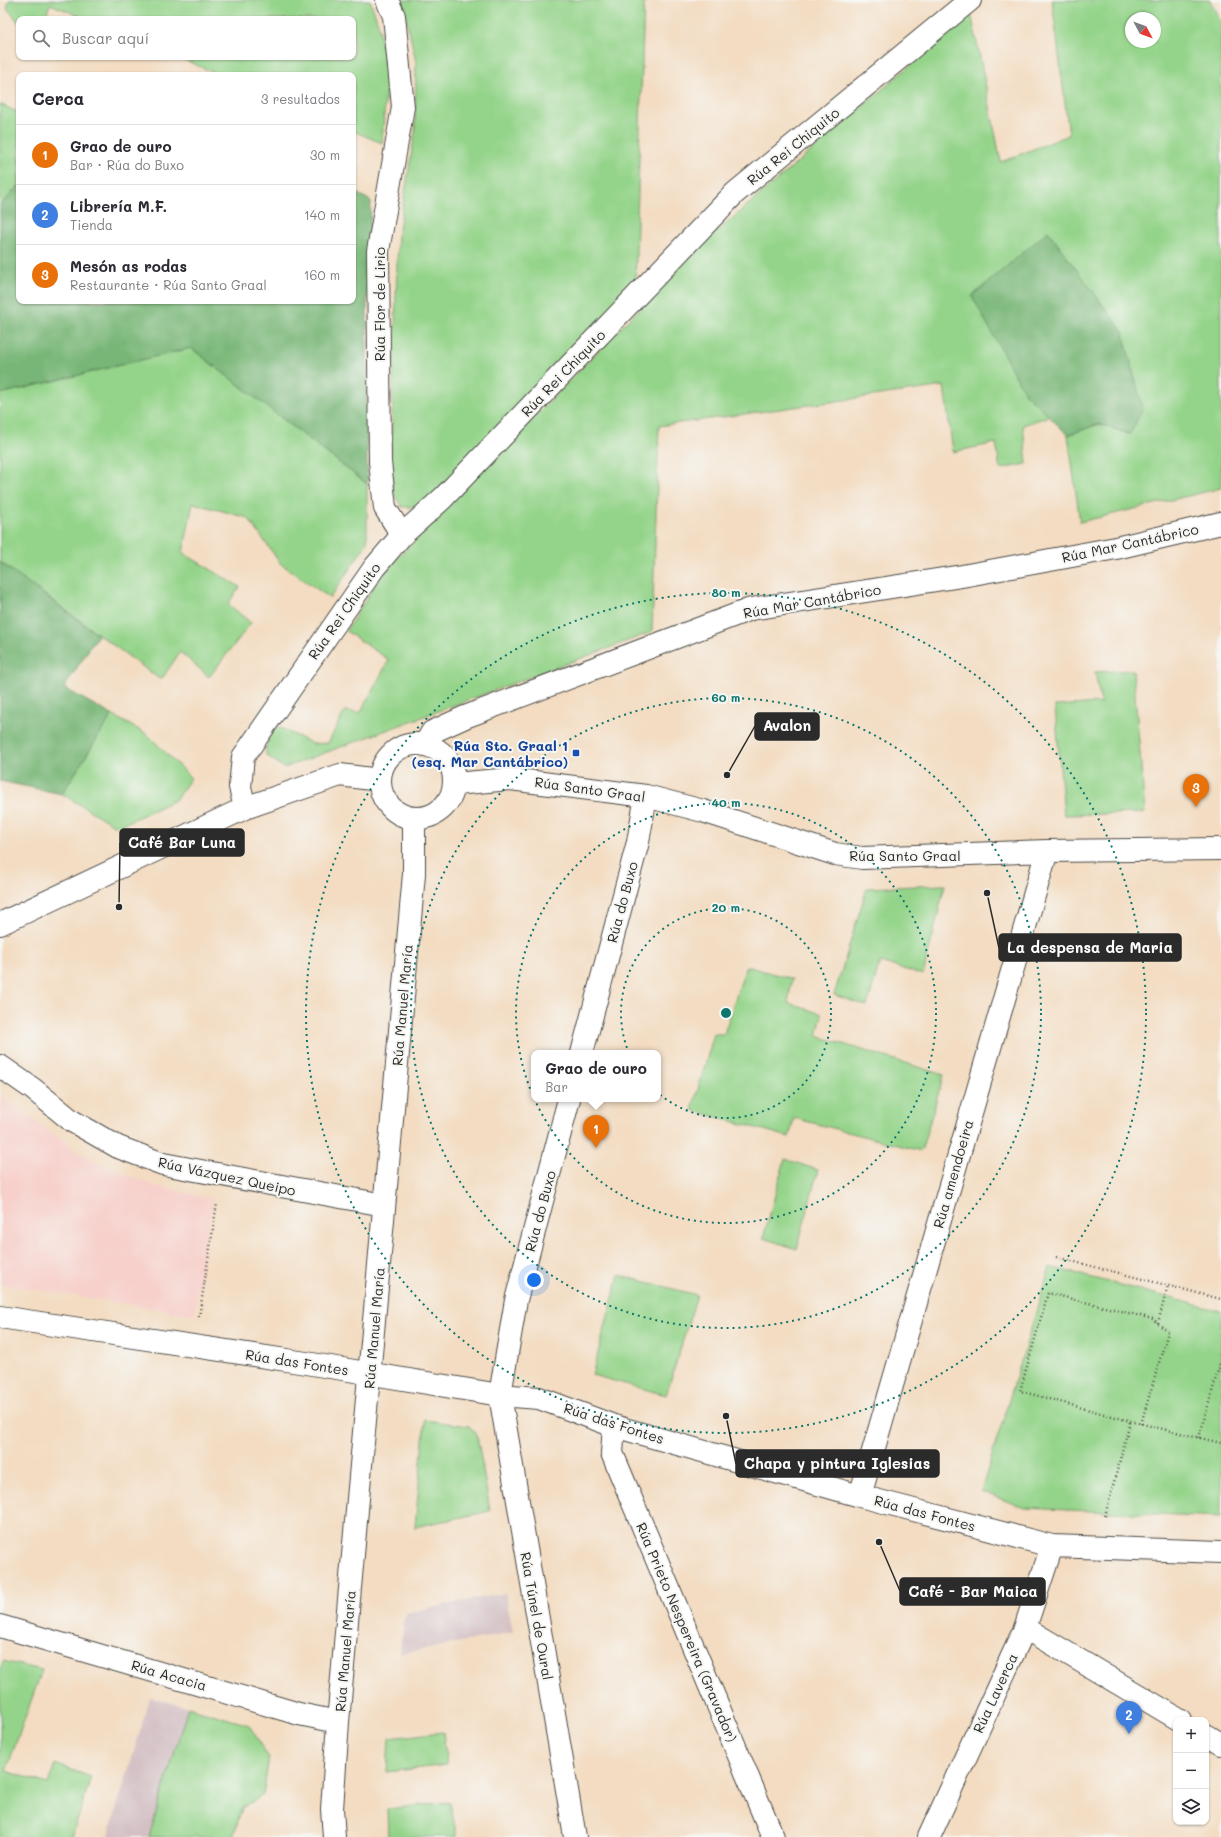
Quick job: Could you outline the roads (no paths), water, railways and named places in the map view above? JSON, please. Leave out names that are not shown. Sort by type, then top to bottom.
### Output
[{"type":"street","name":"Rúa Flor de Lirio","points":[[387,0],[394,16],[403,107],[378,251],[380,462],[385,508],[402,535]]},
{"type":"street","name":"Rúa Rei Chiquito","points":[[245,808],[240,787],[243,757],[374,568],[402,535],[443,498],[735,193],[970,0]]},
{"type":"street","name":"Rúa Mar Cantábrico","points":[[425,744],[432,732],[465,717],[668,639],[751,609],[954,577],[1116,548],[1221,523]]},
{"type":"street","points":[[408,744],[425,744],[438,749],[448,758],[453,770],[455,784],[452,795],[446,805],[437,813],[426,818],[414,819],[401,815],[389,806],[382,794],[379,780],[383,764],[394,751],[408,744]]},
{"type":"street","points":[[0,924],[245,808],[340,775],[379,780]]},
{"type":"street","name":"Rúa Santo Graal","points":[[455,784],[510,779],[646,796],[703,811],[835,854],[862,858],[894,858],[1047,851],[1221,849]]},
{"type":"street","name":"Rúa do Buxo","points":[[583,1050],[638,842],[646,796]]},
{"type":"street","name":"Rúa Manuel María","points":[[334,1837],[332,1809],[338,1722],[414,874],[414,819]]},
{"type":"street","name":"Rúa amendoeira","points":[[860,1496],[1047,851]]},
{"type":"street","name":"Rúa Vázquez Queipo","points":[[0,1066],[33,1089],[72,1121],[118,1147],[163,1164],[288,1188],[384,1204]]},
{"type":"street","name":"Rúa do Buxo","points":[[500,1395],[516,1300],[568,1102]]},
{"type":"street","name":"Rúa das Fontes","points":[[0,1317],[370,1373],[500,1395],[539,1398],[614,1426],[860,1496],[1052,1546],[1221,1552]]},
{"type":"street","name":"Rúa Túnel de Oural","points":[[500,1395],[575,1837]]},
{"type":"street","name":"Rúa Prieto Nespereira (Gravador)","points":[[614,1426],[612,1453],[773,1837]]},
{"type":"street","name":"Rúa Laverca","points":[[930,1837],[1025,1628],[1052,1546]]},
{"type":"street","name":"Rúa Acacia","points":[[0,1626],[299,1714],[338,1722]]},
{"type":"street","points":[[1025,1628],[1175,1717]]},
{"type":"street","points":[[1209,1737],[1221,1744]]},
{"type":"place","name":"Rúa Sto. Graal 1 (esq. Mar Cantábrico)","points":[[576,753]]},
{"type":"place","name":"Avalon","points":[[727,775]]},
{"type":"place","name":"Mesón as rodas","points":[[1196,807]]},
{"type":"place","name":"La despensa de Maria","points":[[987,893]]},
{"type":"place","name":"Café Bar Luna","points":[[119,907]]},
{"type":"place","name":"Grao de ouro","points":[[596,1148]]},
{"type":"place","name":"Chapa y pintura Iglesias","points":[[726,1416]]},
{"type":"place","name":"Café - Bar Maica","points":[[879,1542]]},
{"type":"place","name":"Librería M.F.","points":[[1129,1734]]}]
